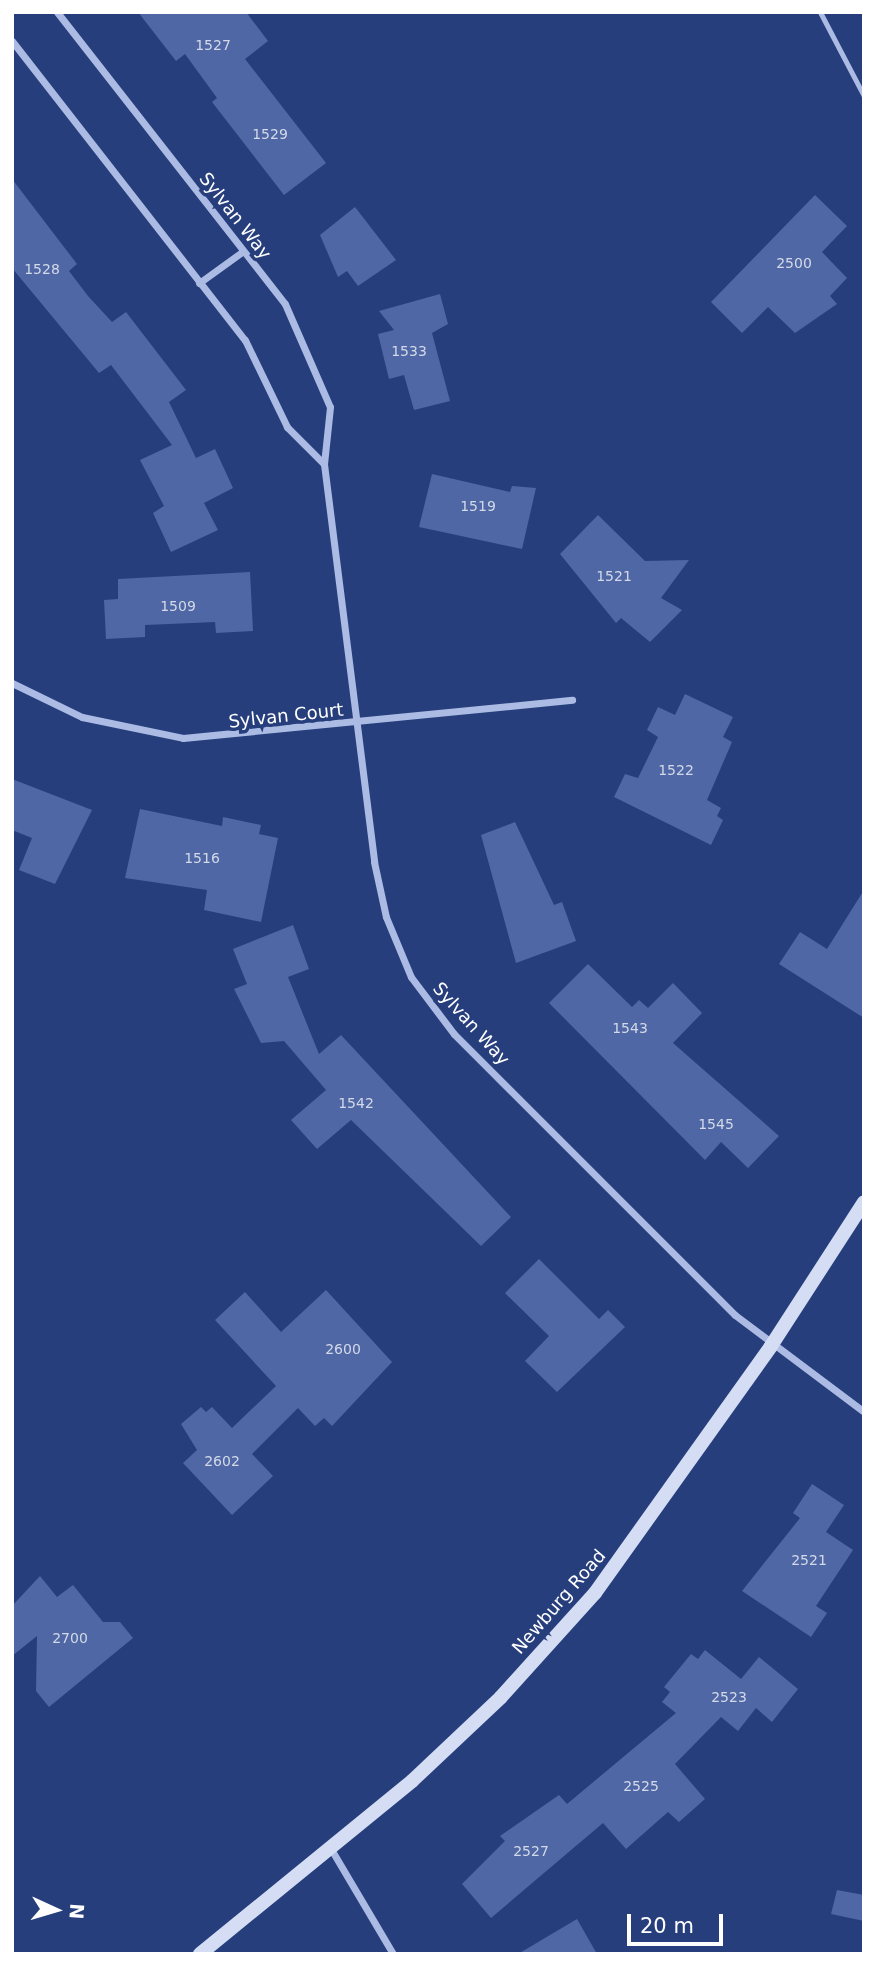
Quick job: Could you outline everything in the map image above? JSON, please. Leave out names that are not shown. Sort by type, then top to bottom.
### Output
[{"type":"main road","name":"Newburg Road","points":[[200,1954],[331,1849],[501,1697],[595,1593],[771,1346],[864,1202]]},
{"type":"street","name":"Sylvan Way","points":[[57,12],[242,253],[285,304],[330,407],[324,464],[356,725],[386,917],[431,1007],[771,1346],[864,1412]]},
{"type":"street","points":[[12,41],[245,340],[288,427],[324,464]]},
{"type":"street","points":[[199,283],[242,253]]},
{"type":"street","name":"Sylvan Court","points":[[12,683],[82,716],[150,735],[230,738],[572,700]]},
{"type":"street","points":[[331,1849],[393,1954]]},
{"type":"lane","points":[[820,12],[864,96]]},
{"type":"building","points":[[138,12],[246,12],[268,41],[245,59],[326,163],[284,195],[212,102],[217,98],[185,54],[176,61]]},
{"type":"building","points":[[12,179],[77,264],[69,271],[88,296],[112,322],[126,312],[186,390],[169,402],[196,458],[215,449],[233,488],[204,503],[218,530],[171,552],[153,513],[164,506],[140,460],[172,445],[111,365],[99,373],[12,268]]},
{"type":"building","points":[[815,195],[847,226],[822,252],[847,278],[830,296],[837,304],[795,333],[768,307],[742,333],[711,302]]},
{"type":"building","points":[[355,207],[396,260],[358,286],[347,271],[338,277],[320,235]]},
{"type":"building","points":[[440,294],[448,324],[432,333],[450,401],[414,410],[404,375],[389,379],[378,334],[394,330],[379,311]]},
{"type":"building","points":[[432,474],[510,492],[512,486],[536,488],[522,549],[419,527]]},
{"type":"building","points":[[598,515],[645,561],[689,560],[661,598],[682,610],[650,642],[621,618],[616,623],[560,554]]},
{"type":"building","points":[[250,572],[253,631],[216,633],[215,622],[145,625],[145,637],[106,639],[104,600],[118,599],[118,579]]},
{"type":"building","points":[[685,694],[733,717],[723,737],[732,742],[707,800],[721,808],[717,816],[723,820],[711,845],[614,797],[625,774],[638,778],[658,737],[647,730],[658,707],[675,715]]},
{"type":"building","points":[[12,779],[92,810],[55,884],[19,870],[32,838],[12,830]]},
{"type":"building","points":[[140,809],[222,826],[223,817],[261,825],[259,834],[278,838],[261,922],[204,910],[207,890],[125,878]]},
{"type":"building","points":[[515,822],[554,905],[562,902],[576,941],[516,963],[481,835]]},
{"type":"building","points":[[864,890],[864,1018],[779,964],[800,932],[827,949]]},
{"type":"building","points":[[293,925],[309,969],[288,977],[319,1054],[341,1035],[511,1217],[481,1246],[351,1120],[317,1149],[291,1120],[326,1090],[284,1041],[261,1043],[234,989],[247,984],[233,949]]},
{"type":"building","points":[[588,964],[632,1007],[639,1000],[648,1008],[673,983],[702,1013],[673,1043],[779,1136],[748,1168],[721,1142],[705,1160],[549,1003]]},
{"type":"building","points":[[539,1259],[599,1319],[608,1310],[625,1327],[557,1392],[525,1361],[549,1336],[505,1293]]},
{"type":"building","points":[[326,1290],[392,1362],[332,1426],[324,1418],[315,1426],[298,1408],[252,1454],[273,1476],[232,1515],[183,1463],[197,1450],[181,1424],[201,1407],[206,1412],[212,1407],[232,1428],[276,1386],[215,1320],[245,1292],[281,1332]]},
{"type":"building","points":[[812,1484],[844,1505],[826,1532],[853,1550],[816,1606],[827,1613],[811,1637],[742,1591],[800,1518],[793,1513]]},
{"type":"building","points":[[40,1576],[57,1597],[73,1585],[103,1622],[120,1622],[133,1638],[49,1707],[36,1691],[37,1636],[12,1656],[12,1606]]},
{"type":"building","points":[[705,1650],[741,1679],[759,1657],[798,1689],[772,1722],[756,1708],[738,1731],[721,1717],[675,1764],[705,1799],[679,1822],[668,1812],[626,1849],[603,1823],[491,1918],[462,1884],[505,1841],[500,1836],[559,1795],[567,1804],[676,1713],[662,1702],[670,1692],[664,1687],[691,1654],[698,1659]]},
{"type":"building","points":[[837,1890],[864,1895],[864,1921],[831,1914]]},
{"type":"building","points":[[577,1919],[597,1954],[518,1954]]}]
